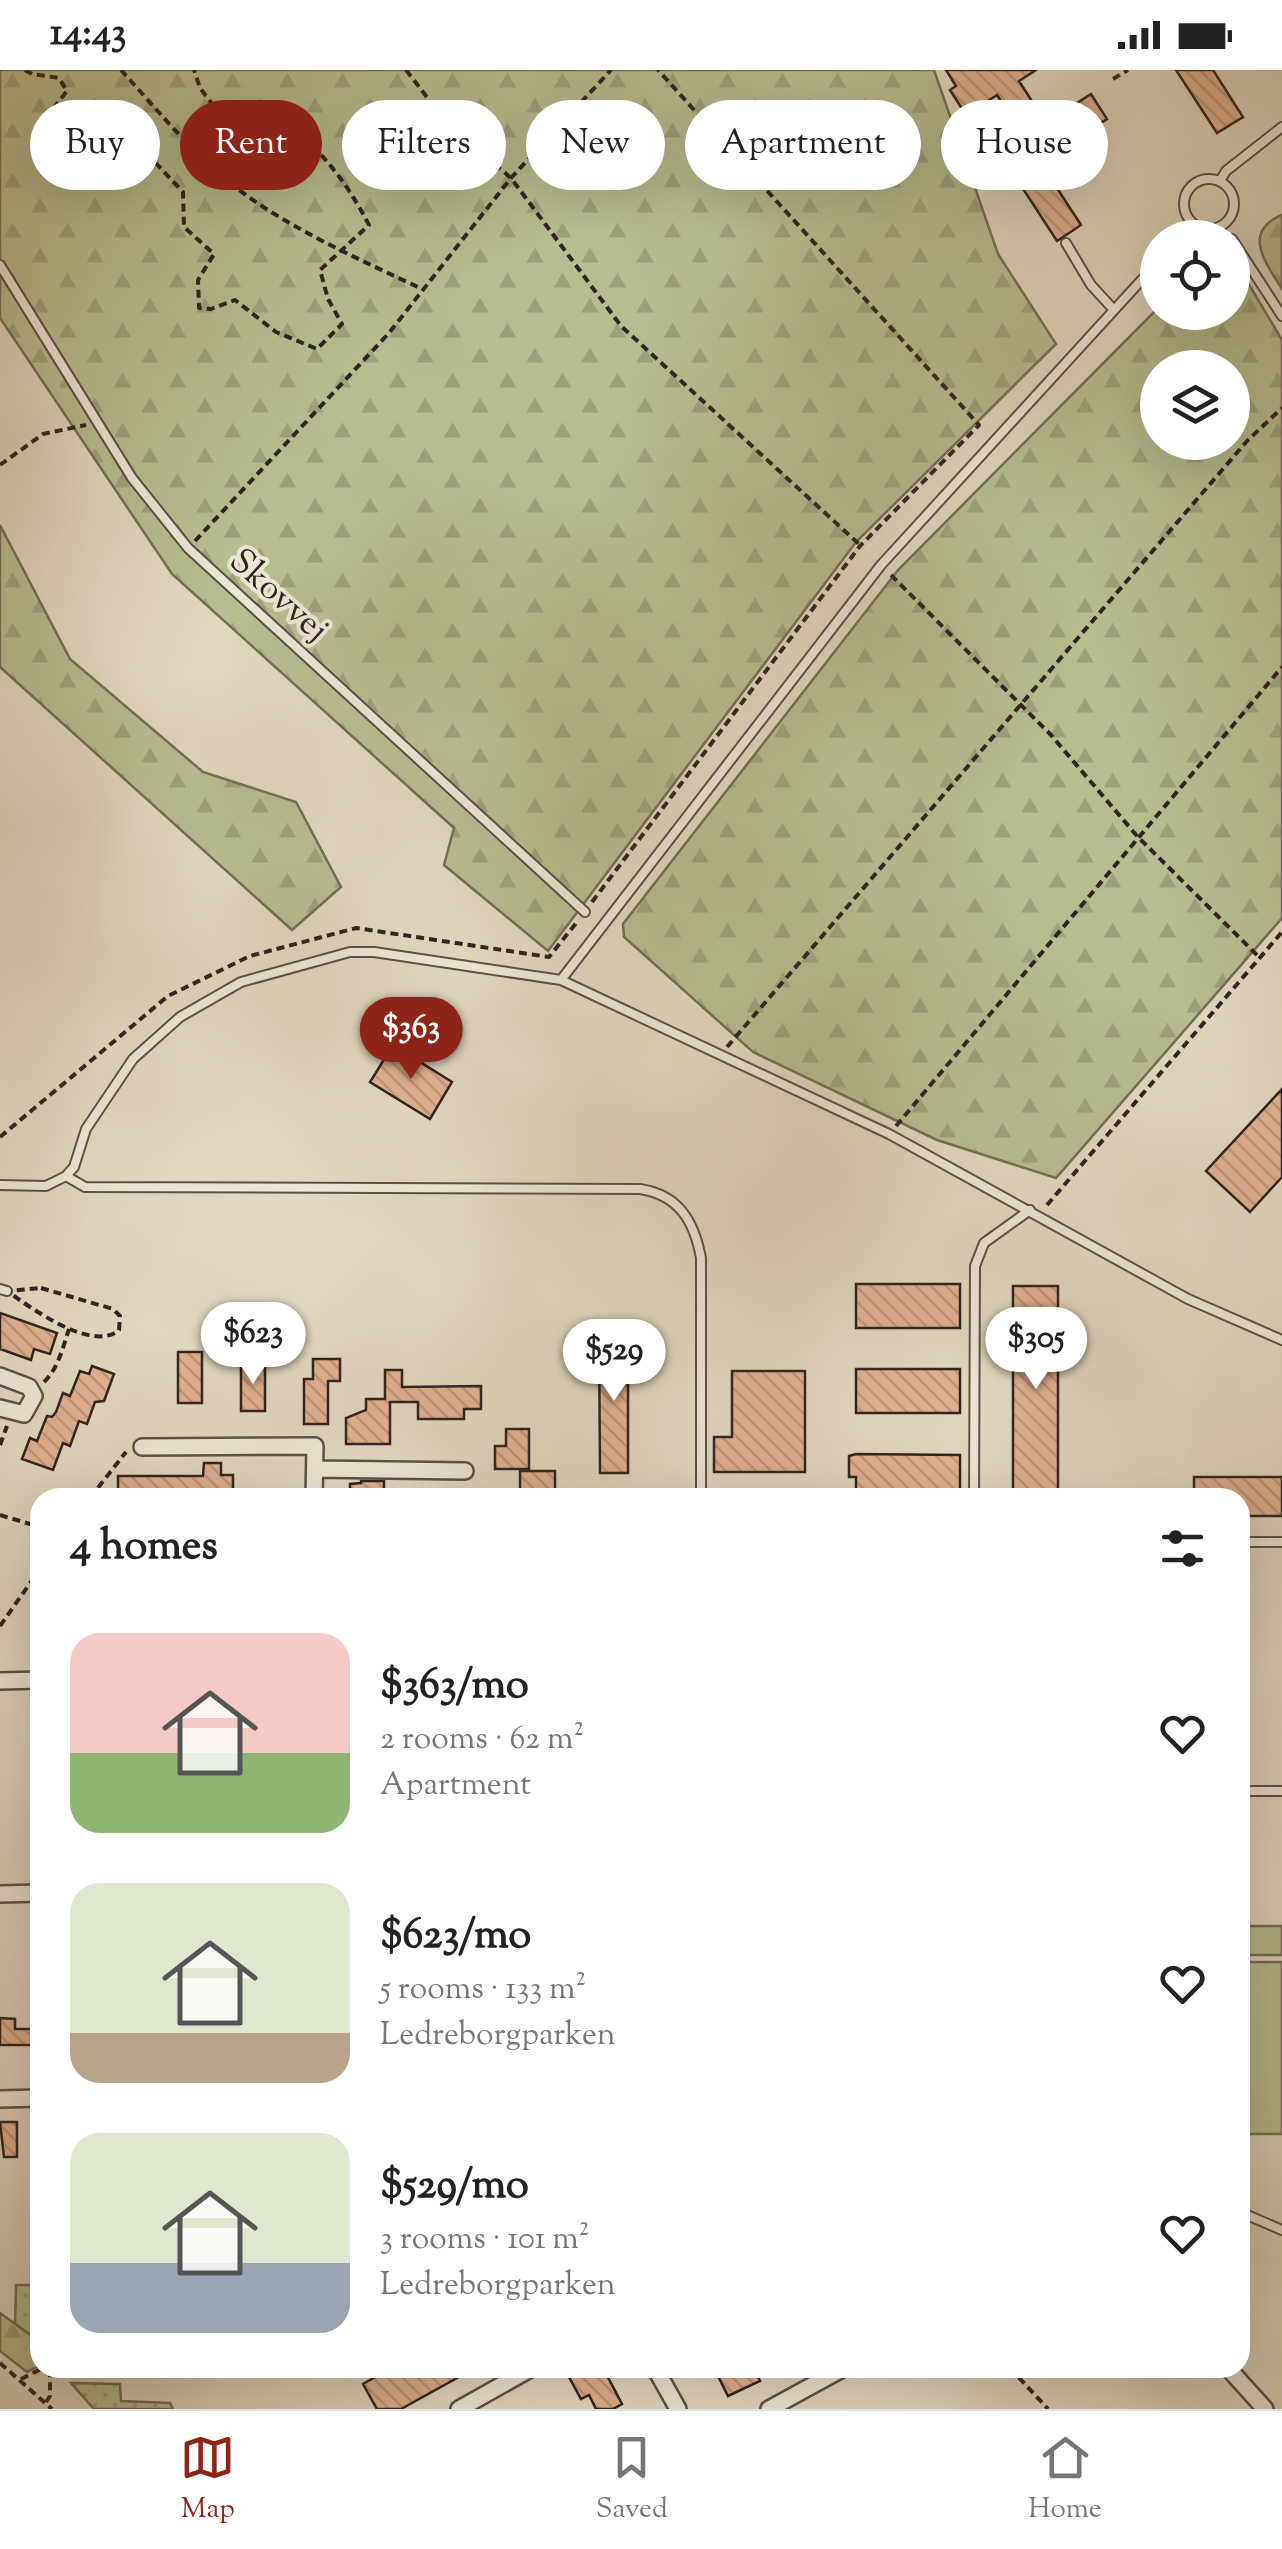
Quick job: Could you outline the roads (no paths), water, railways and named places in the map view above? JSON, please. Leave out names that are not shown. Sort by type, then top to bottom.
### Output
[{"type":"street","points":[[0,1376],[32,1391],[24,1414],[6,1411]]},
{"type":"street","points":[[142,1447],[315,1446],[314,1488]]},
{"type":"street","points":[[315,1469],[465,1471]]},
{"type":"street","points":[[0,1681],[30,1680]]},
{"type":"street","points":[[0,1894],[30,1894]]},
{"type":"street","points":[[0,2099],[30,2098]]},
{"type":"street","points":[[459,2409],[514,2378]]},
{"type":"street","points":[[661,2378],[678,2409]]},
{"type":"street","points":[[769,2409],[826,2378]]},
{"type":"street","points":[[1237,2378],[1265,2409]]},
{"type":"lane","points":[[1220,181],[1226,171],[1282,128]]},
{"type":"lane","points":[[1191,220],[1184,207],[1188,189],[1206,178],[1220,181],[1233,196],[1234,206],[1228,220]]},
{"type":"lane","points":[[1066,243],[1091,285],[1114,310]]},
{"type":"lane","name":"Skovvej","points":[[0,265],[95,423],[132,478],[188,548],[585,912]]},
{"type":"lane","points":[[1250,266],[1282,316]]},
{"type":"lane","points":[[561,980],[880,565],[1140,282]]},
{"type":"lane","points":[[0,1185],[31,1187],[56,1183],[66,1176],[74,1167],[86,1129],[134,1059],[180,1017],[241,982],[350,952],[374,952],[561,980],[890,1134],[1188,1300],[1282,1340]]},
{"type":"lane","points":[[66,1176],[85,1187],[659,1192],[686,1214],[701,1258],[701,1488]]},
{"type":"lane","points":[[974,1488],[975,1266],[984,1243],[1030,1210]]},
{"type":"lane","points":[[1250,1542],[1282,1542]]},
{"type":"lane","points":[[1250,1791],[1282,1791]]},
{"type":"lane","points":[[1250,2216],[1282,2230]]}]
